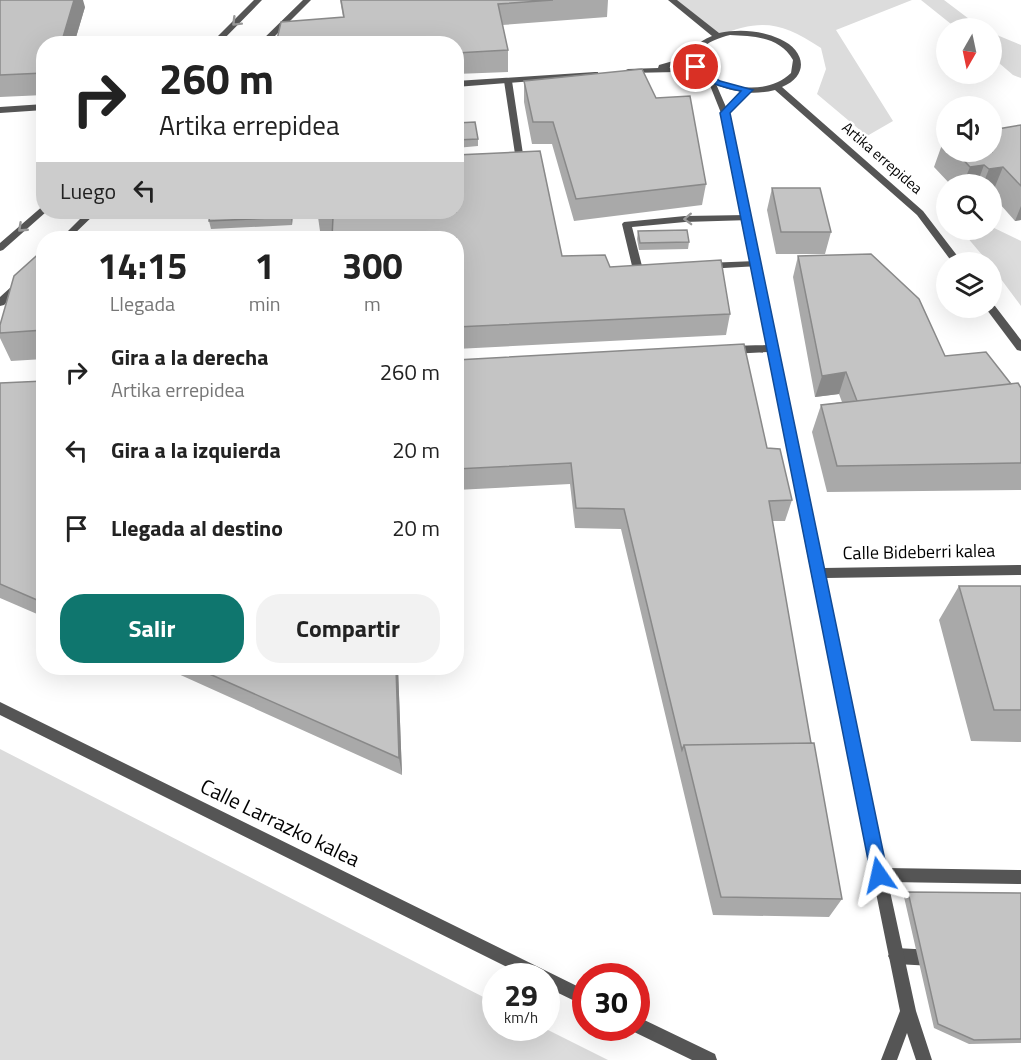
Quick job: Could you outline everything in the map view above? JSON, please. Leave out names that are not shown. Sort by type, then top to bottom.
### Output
[{"type":"street","points":[[222,36],[258,0]]},
{"type":"street","points":[[270,36],[307,0]]},
{"type":"street","points":[[672,0],[717,36]]},
{"type":"street","points":[[621,72],[676,70],[707,77],[734,88],[748,90],[777,87],[794,75],[798,68],[798,60],[793,52],[784,45],[759,35],[730,33],[705,41],[694,52],[676,63],[655,69]]},
{"type":"street","points":[[694,52],[696,67],[707,77],[724,113],[896,956],[908,1011],[924,1060]]},
{"type":"street","points":[[464,84],[610,73]]},
{"type":"street","points":[[508,81],[519,154]]},
{"type":"street","name":"Artika errepidea","points":[[777,87],[920,213],[949,252]]},
{"type":"street","points":[[724,113],[748,90]]},
{"type":"street","points":[[0,110],[36,108]]},
{"type":"street","points":[[0,248],[36,215]]},
{"type":"street","points":[[662,269],[638,270],[627,224],[686,219],[747,218]]},
{"type":"street","points":[[72,231],[85,219]]},
{"type":"street","points":[[697,267],[756,264]]},
{"type":"street","points":[[0,303],[36,268]]},
{"type":"street","points":[[999,318],[1021,347]]},
{"type":"street","points":[[715,351],[773,348]]},
{"type":"street","name":"Calle Bideberri kalea","points":[[817,573],[1021,570]]},
{"type":"street","name":"Calle Larrazko kalea","points":[[0,708],[515,963]]},
{"type":"street","points":[[879,875],[1021,877]]},
{"type":"street","points":[[896,956],[943,958]]},
{"type":"street","points":[[890,1060],[908,1011]]},
{"type":"street","points":[[650,1031],[709,1060]]},
{"type":"shaded area","points":[[671,0],[912,0],[836,30],[893,121],[867,136],[817,94],[826,69],[821,48],[807,39],[783,28],[759,25],[733,30],[718,36]]},
{"type":"shaded area","points":[[921,0],[944,0],[968,18],[944,18]]},
{"type":"shaded area","points":[[1002,37],[1021,45],[1021,78],[1013,75],[1002,66]]},
{"type":"shaded area","points":[[1002,232],[1021,241],[1021,306],[1002,280],[1002,252],[980,252],[969,240],[1002,240]]},
{"type":"shaded area","points":[[0,749],[482,996],[482,1041],[560,1041],[560,1036],[608,1060],[0,1060]]},
{"type":"building","points":[[0,0],[74,0],[63,36],[36,36],[36,73],[0,75]]},
{"type":"building","points":[[341,0],[553,0],[498,4],[508,50],[464,53],[464,36],[278,36],[281,22],[344,17]]},
{"type":"building","points":[[642,69],[656,98],[690,96],[706,184],[576,199],[553,122],[533,122],[524,81]]},
{"type":"building","points":[[475,122],[478,139],[464,140],[464,123]]},
{"type":"building","points":[[1021,125],[1021,186],[1003,167],[989,169],[984,165],[970,167],[965,162],[1002,162],[1002,128]]},
{"type":"building","points":[[540,151],[562,256],[605,255],[610,267],[721,260],[730,314],[464,327],[464,231],[332,231],[333,219],[464,219],[464,155]]},
{"type":"building","points":[[772,188],[820,188],[831,232],[781,232]]},
{"type":"building","points":[[209,219],[250,219],[209,221]]},
{"type":"building","points":[[687,230],[689,242],[640,243],[638,231]]},
{"type":"building","points":[[871,254],[919,299],[945,356],[986,352],[1011,384],[857,401],[846,372],[822,376],[798,256]]},
{"type":"building","points":[[36,256],[36,331],[0,333],[0,325],[14,276]]},
{"type":"building","points":[[744,344],[767,448],[780,449],[792,500],[769,501],[811,743],[684,745],[682,750],[624,509],[576,508],[571,463],[464,469],[464,360]]},
{"type":"building","points":[[36,381],[36,600],[0,584],[0,383]]},
{"type":"building","points":[[1018,383],[1021,388],[1021,463],[837,466],[821,405]]},
{"type":"building","points":[[959,586],[1021,586],[1021,710],[994,710]]},
{"type":"building","points":[[212,675],[396,675],[399,758]]},
{"type":"building","points":[[814,743],[842,899],[721,897],[684,745]]},
{"type":"building","points":[[908,892],[1021,893],[1021,1039],[974,1040],[938,1024]]},
{"type":"route","points":[[696,67],[704,76],[717,83],[748,90],[735,99],[724,113],[879,875]]}]
